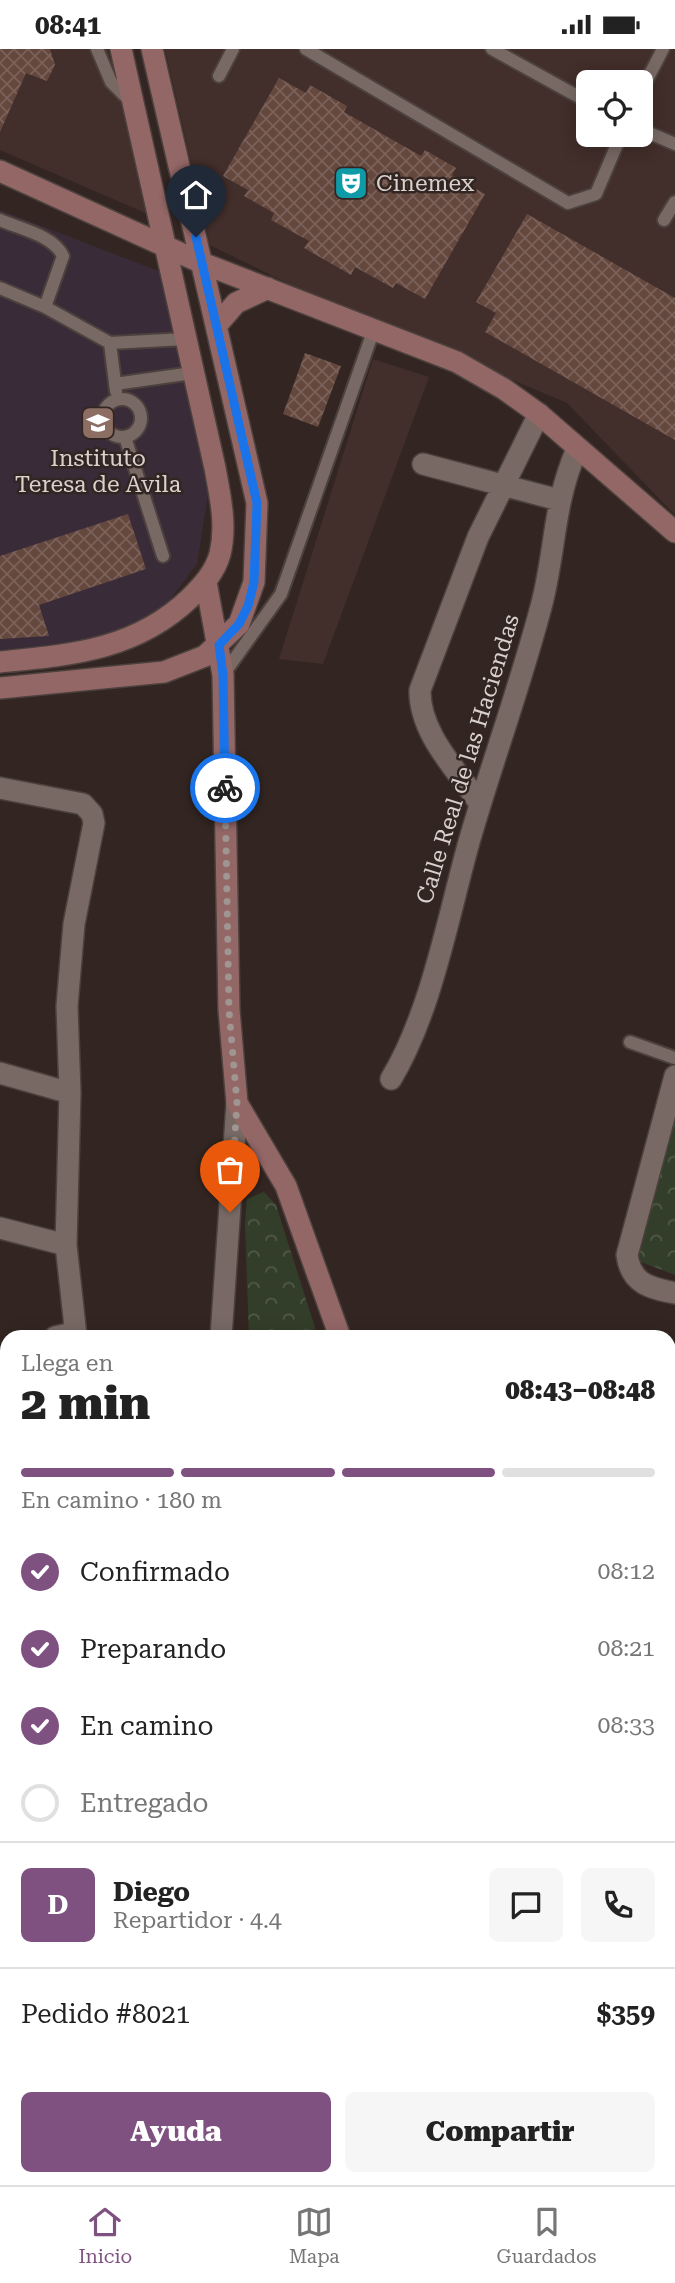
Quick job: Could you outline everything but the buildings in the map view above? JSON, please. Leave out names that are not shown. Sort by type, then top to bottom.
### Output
[{"type":"street","points":[[0,662],[121,643],[149,631],[206,582],[220,553],[222,509],[167,248],[121,49]]},
{"type":"street","points":[[0,688],[164,672],[186,665],[219,645],[239,624],[248,606],[254,582],[257,503],[152,49]]},
{"type":"street","points":[[0,171],[202,263],[457,362],[504,389],[539,414],[675,532]]},
{"type":"street","points":[[217,325],[236,303],[268,288]]},
{"type":"street","points":[[480,804],[428,729],[422,713],[420,690],[478,537],[539,414]]},
{"type":"street","name":"Calle Real de las Haciendas","points":[[391,1079],[415,1033],[542,600],[559,500],[577,449]]},
{"type":"street","points":[[423,464],[559,500]]},
{"type":"street","points":[[206,582],[223,675],[229,1010],[237,1103],[222,1330]]},
{"type":"street","points":[[0,788],[83,804],[92,814],[94,823],[70,955],[67,1006],[70,1093],[66,1245],[76,1330]]},
{"type":"street","points":[[0,1073],[70,1093]]},
{"type":"street","points":[[675,1076],[627,1255],[629,1266],[639,1282],[646,1287],[675,1293]]},
{"type":"street","points":[[237,1103],[286,1187],[337,1330]]},
{"type":"street","points":[[0,1228],[66,1245]]},
{"type":"lane","points":[[97,49],[111,82],[136,108]]},
{"type":"lane","points":[[219,76],[233,49]]},
{"type":"lane","points":[[306,49],[568,203],[596,194],[616,147]]},
{"type":"lane","points":[[492,49],[576,95]]},
{"type":"lane","points":[[652,70],[663,49]]},
{"type":"lane","points":[[653,135],[675,144]]},
{"type":"lane","points":[[664,219],[675,202]]},
{"type":"lane","points":[[0,221],[48,241],[61,252],[63,256],[45,307]]},
{"type":"lane","points":[[0,288],[45,307],[110,343],[185,339]]},
{"type":"lane","points":[[223,675],[281,594],[374,329]]},
{"type":"lane","points":[[110,343],[117,399]]},
{"type":"lane","points":[[115,384],[192,373]]},
{"type":"lane","points":[[117,399],[134,403],[142,415],[138,430],[125,437],[110,433],[103,420],[107,406],[117,399]]},
{"type":"lane","points":[[125,437],[163,556]]},
{"type":"lane","points":[[630,1042],[675,1058]]},
{"type":"shaded area","points":[[0,49],[108,49],[150,215],[0,150]]},
{"type":"shaded area","points":[[165,49],[675,49],[675,515],[567,403],[299,289],[210,245]]},
{"type":"shaded area","name":"Instituto Teresa de Avila","points":[[0,210],[166,274],[209,488],[197,564],[159,614],[93,642],[0,650]]},
{"type":"shaded area","points":[[373,359],[429,377],[323,664],[279,659]]},
{"type":"green space","points":[[675,1107],[675,1275],[636,1260]]},
{"type":"green space","points":[[264,1192],[276,1205],[316,1330],[249,1330],[245,1223],[247,1199]]},
{"type":"way so far","points":[[225,788],[229,1010],[237,1103],[230,1212]]},
{"type":"place","name":"Cinemex","points":[[351,183]]},
{"type":"place","name":"Instituto Teresa de Avila","points":[[98,423]]},
{"type":"route","points":[[196,237],[257,503],[254,582],[248,606],[239,624],[219,645],[223,675],[225,788]]}]
